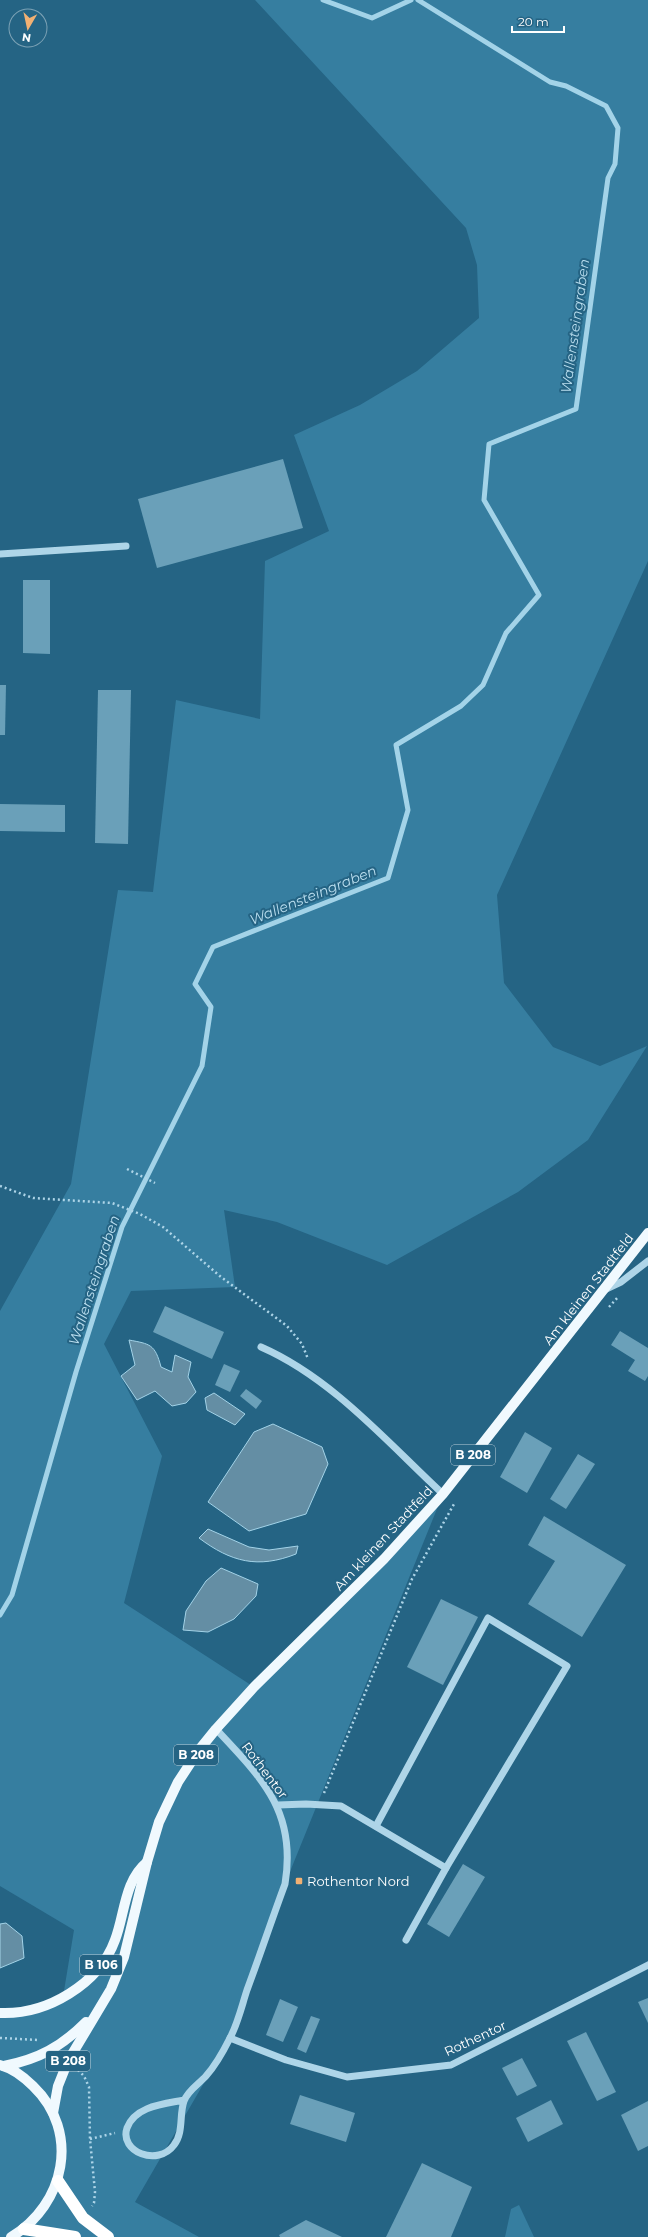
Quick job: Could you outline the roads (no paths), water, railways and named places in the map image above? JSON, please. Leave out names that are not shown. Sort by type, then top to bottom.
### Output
[{"type":"highway","points":[[58,2180],[83,2218],[108,2237]]},
{"type":"highway","points":[[24,2229],[75,2237]]},
{"type":"main road","name":"Am kleinen Stadtfeld","points":[[147,1862],[159,1822],[178,1782],[216,1728],[254,1687],[384,1559],[443,1494],[648,1233]]},
{"type":"main road","name":"B 106","points":[[0,2013],[33,2009],[63,1997],[83,1984],[98,1969],[115,1941],[130,1885],[139,1869],[147,1862]]},
{"type":"main road","name":"B 208","points":[[53,2113],[58,2086],[68,2061],[111,1989],[124,1957],[147,1862]]},
{"type":"main road","name":"B 208","points":[[2,2065],[29,2060],[53,2049],[75,2033],[95,2014]]},
{"type":"main road","points":[[2,2065],[24,2078],[40,2094],[53,2113],[60,2135],[61,2150],[58,2180],[49,2201],[36,2218],[24,2229],[11,2237]]},
{"type":"street","points":[[0,554],[126,546]]},
{"type":"street","points":[[604,1290],[621,1282],[648,1261]]},
{"type":"street","points":[[261,1347],[278,1355],[313,1377],[354,1412],[443,1494]]},
{"type":"street","points":[[376,1826],[488,1618],[567,1666],[446,1868],[406,1940]]},
{"type":"street","name":"Rothentor","points":[[184,2100],[190,2091],[206,2076],[230,2038],[285,1884],[288,1866],[286,1834],[278,1805],[250,1767],[216,1728]]},
{"type":"street","points":[[278,1805],[319,1804],[341,1806],[446,1868]]},
{"type":"street","name":"Rothentor","points":[[230,2038],[286,2060],[347,2077],[451,2066],[648,1965]]},
{"type":"street","points":[[184,2100],[179,2134],[174,2145],[164,2154],[150,2157],[137,2152],[128,2142],[126,2131],[130,2121],[138,2113],[156,2105],[184,2100]]},
{"type":"waterway","name":"Wallensteingraben","points":[[323,0],[372,18],[411,0]]},
{"type":"waterway","name":"Wallensteingraben","points":[[0,1615],[12,1595],[76,1372],[122,1227],[202,1066],[211,1007],[195,984],[213,947],[388,878],[408,810],[396,745],[461,706],[483,685],[506,633],[539,595],[484,500],[489,444],[576,409],[608,178],[615,164],[618,128],[606,106],[566,86],[550,82],[418,0]]},
{"type":"place","name":"Rothentor Nord","points":[[299,1881]]}]
